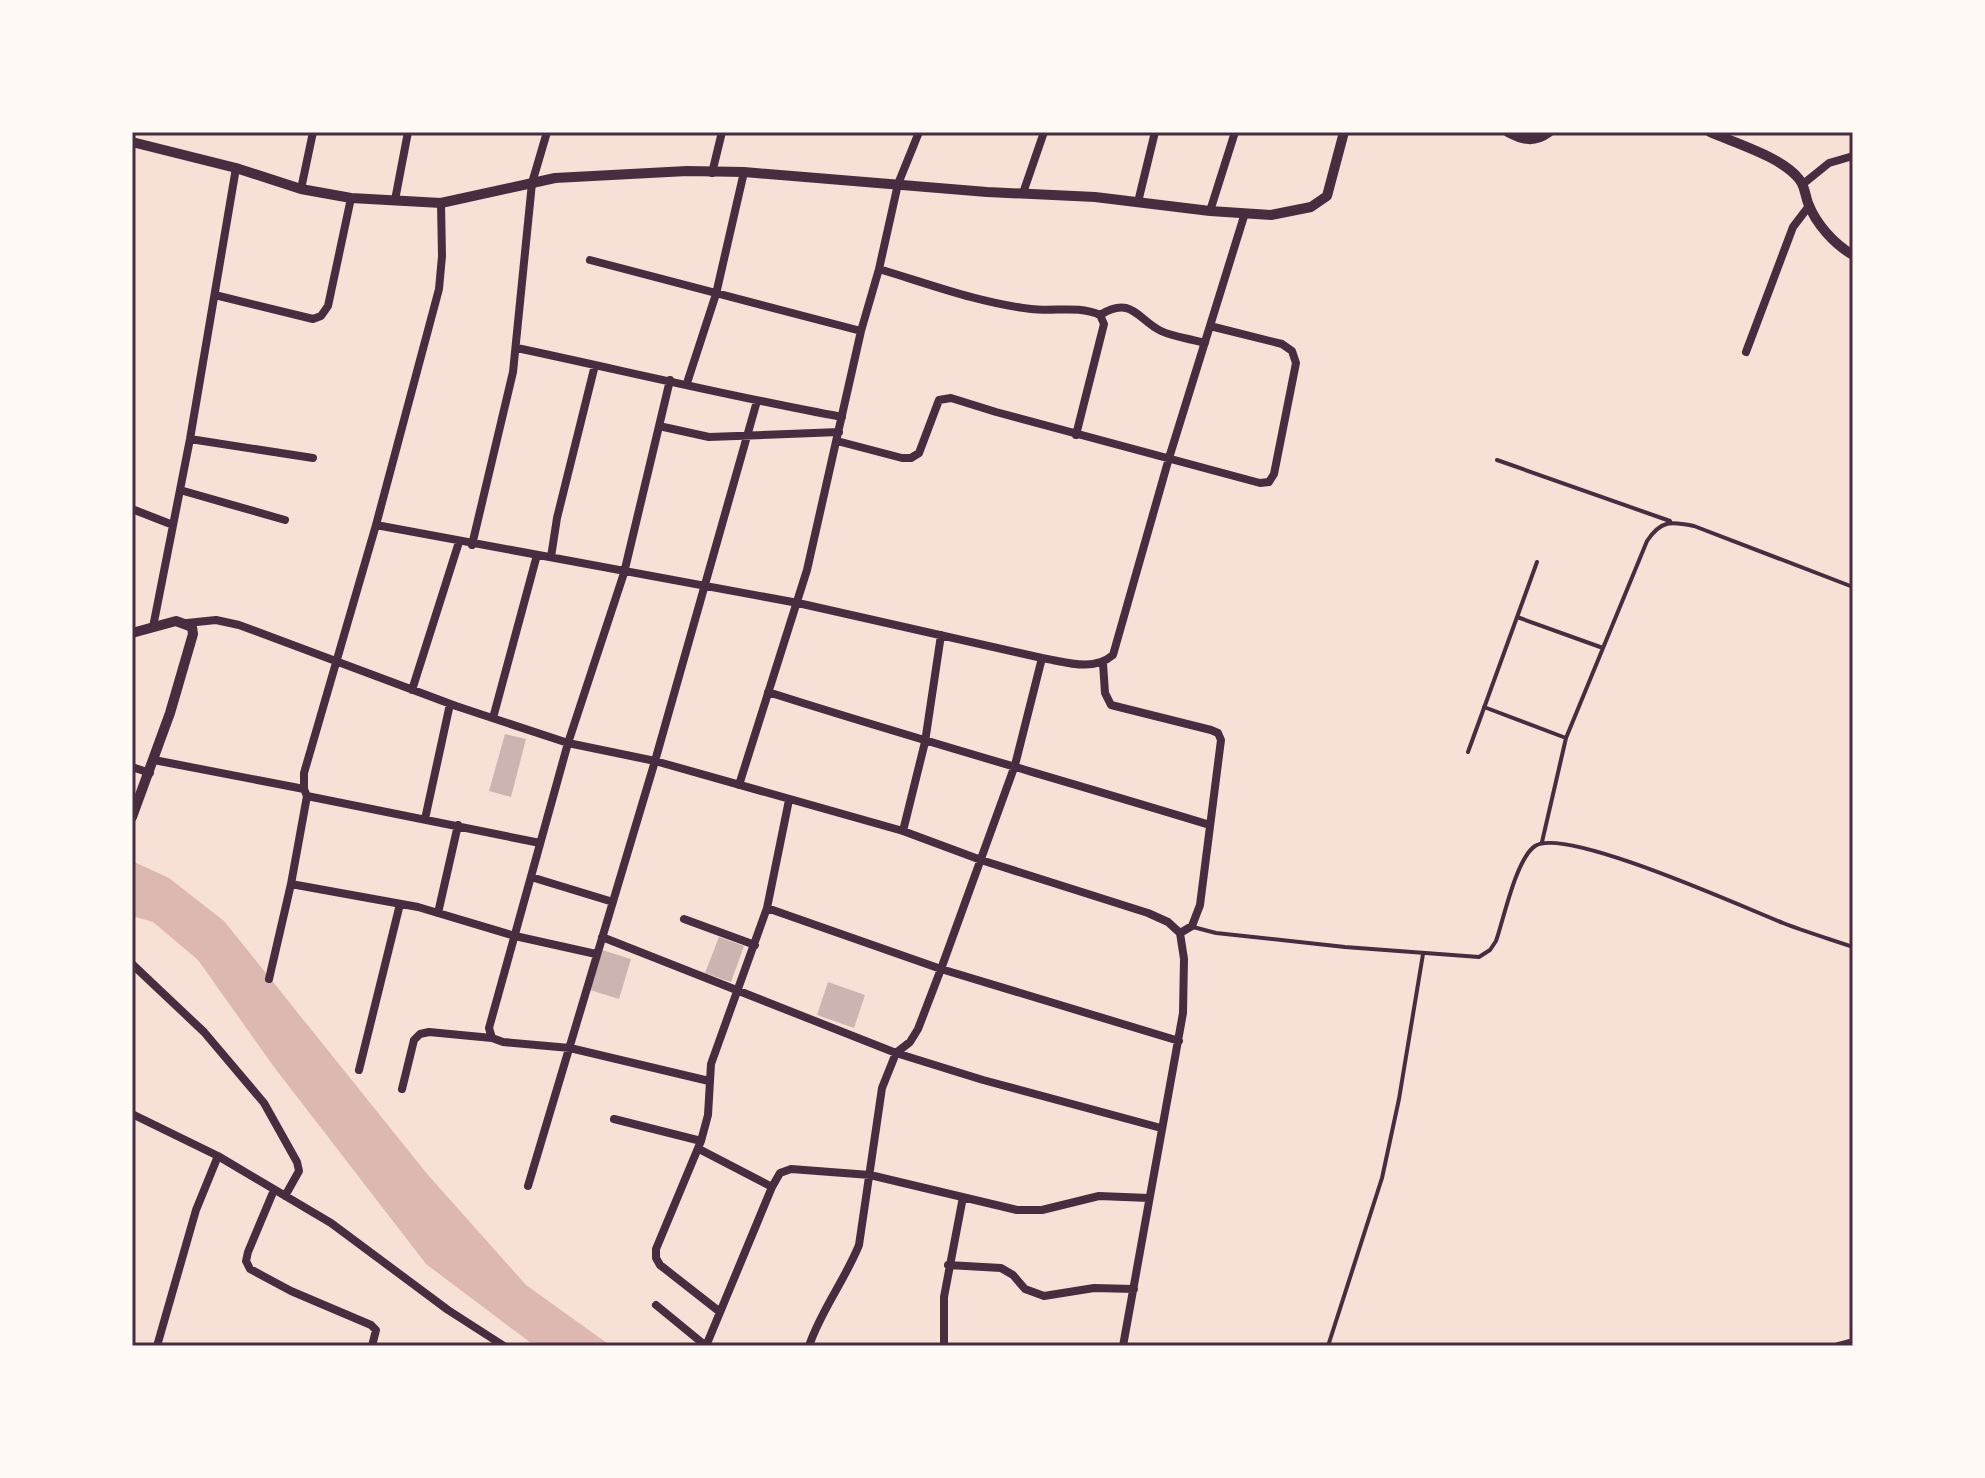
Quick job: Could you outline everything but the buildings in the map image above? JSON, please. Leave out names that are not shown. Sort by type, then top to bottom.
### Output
[{"type":"street","points":[[301,189],[313,132]]},
{"type":"street","points":[[395,200],[408,132]]},
{"type":"street","points":[[472,545],[517,348],[532,183],[547,132]]},
{"type":"street","points":[[712,173],[722,132]]},
{"type":"street","points":[[739,785],[798,603],[898,184],[919,132]]},
{"type":"street","points":[[1023,193],[1044,132]]},
{"type":"street","points":[[1138,202],[1155,132]]},
{"type":"street","points":[[1210,211],[1235,132]]},
{"type":"street","points":[[132,142],[236,168],[301,189],[351,198],[441,203],[555,178],[687,171],[744,172],[1271,215],[1319,204],[1327,196],[1344,132]]},
{"type":"street","points":[[1508,132],[1533,141],[1549,132]]},
{"type":"street","points":[[1710,132],[1791,171],[1803,184],[1809,206],[1823,229],[1853,255]]},
{"type":"street","points":[[1803,184],[1829,163],[1853,156]]},
{"type":"street","points":[[153,627],[190,439],[236,168]]},
{"type":"street","points":[[687,383],[716,294],[744,172]]},
{"type":"street","points":[[215,295],[313,319],[321,316],[328,306],[351,198]]},
{"type":"street","points":[[269,979],[291,884],[305,793],[304,773],[376,525],[439,289],[441,203]]},
{"type":"street","points":[[1746,352],[1793,227],[1809,206]]},
{"type":"street","points":[[376,525],[798,603],[1042,658],[1089,665],[1103,663],[1113,655],[1169,458],[1245,213]]},
{"type":"street","points":[[590,260],[861,331]]},
{"type":"street","points":[[879,269],[996,303],[1034,310],[1077,309],[1100,315],[1120,307],[1134,311],[1162,331],[1205,343]]},
{"type":"street","points":[[1076,435],[1104,324],[1100,315]]},
{"type":"street","points":[[659,426],[693,436],[746,437],[801,432],[838,436],[902,458],[911,458],[919,453],[939,400],[944,398],[1260,483],[1269,482],[1274,474],[1296,363],[1292,351],[1282,344],[1210,326]]},
{"type":"street","points":[[517,348],[842,417]]},
{"type":"street","points":[[551,557],[557,518],[595,365]]},
{"type":"street","points":[[492,1038],[489,1028],[568,743],[624,573],[670,380]]},
{"type":"street","points":[[528,1186],[655,761],[757,401]]},
{"type":"street","points":[[190,439],[313,458]]},
{"type":"street","points":[[180,490],[285,520]]},
{"type":"street","points":[[132,509],[173,525]]},
{"type":"street","points":[[412,690],[459,542]]},
{"type":"street","points":[[493,718],[537,555]]},
{"type":"street","points":[[132,633],[176,621],[216,620],[254,630],[450,704],[568,743],[655,761],[903,831],[1168,922],[1180,933],[1184,959],[1179,1041],[1123,1346]]},
{"type":"street","points":[[132,817],[180,685],[193,634],[192,627],[187,623]]},
{"type":"street","points":[[903,831],[925,742],[941,635]]},
{"type":"street","points":[[809,1346],[859,1245],[879,1100],[896,1053],[910,1042],[918,1029],[941,969],[1015,765],[1042,658]]},
{"type":"street","points":[[1103,663],[1105,693],[1111,705],[1218,733],[1221,740],[1200,905],[1192,926],[1180,933]]},
{"type":"street","points":[[768,692],[925,742],[1015,765],[1210,825]]},
{"type":"street","points":[[425,819],[450,704]]},
{"type":"street","points":[[154,760],[540,843]]},
{"type":"street","points":[[132,767],[150,773]]},
{"type":"street","points":[[720,1312],[660,1265],[656,1249],[700,1145],[708,1115],[711,1064],[767,908],[789,800]]},
{"type":"street","points":[[438,913],[458,825]]},
{"type":"street","points":[[531,877],[613,902]]},
{"type":"street","points":[[291,884],[400,904],[515,936],[596,954]]},
{"type":"street","points":[[359,1070],[400,904]]},
{"type":"street","points":[[767,908],[941,969],[1179,1041]]},
{"type":"street","points":[[684,919],[755,945]]},
{"type":"street","points":[[602,937],[896,1053],[1161,1128]]},
{"type":"street","points":[[132,964],[204,1032],[264,1103],[297,1162],[297,1178],[285,1196]]},
{"type":"street","points":[[402,1089],[414,1040],[420,1034],[429,1032],[570,1048],[709,1081]]},
{"type":"street","points":[[132,1114],[218,1156],[331,1223],[448,1310],[504,1346]]},
{"type":"street","points":[[614,1119],[700,1145],[772,1187]]},
{"type":"street","points":[[157,1346],[196,1210],[218,1156]]},
{"type":"street","points":[[656,1305],[706,1346],[772,1187],[780,1173],[791,1169],[870,1175],[1017,1210],[1042,1210],[1099,1196],[1149,1198]]},
{"type":"street","points":[[274,1190],[248,1252],[246,1261],[250,1269],[291,1291],[371,1325],[376,1330],[372,1346]]},
{"type":"street","points":[[944,1346],[944,1297],[948,1265],[963,1197]]},
{"type":"street","points":[[948,1265],[1001,1268],[1035,1295],[1094,1288],[1134,1289]]},
{"type":"street","points":[[1838,1346],[1853,1342]]},
{"type":"lane","points":[[1497,460],[1672,522],[1694,526],[1853,587]]},
{"type":"lane","points":[[1542,842],[1566,738],[1647,541],[1656,528],[1672,522]]},
{"type":"lane","points":[[1468,752],[1537,562]]},
{"type":"lane","points":[[1517,617],[1603,648]]},
{"type":"lane","points":[[1484,707],[1566,738]]},
{"type":"lane","points":[[1192,926],[1216,933],[1479,957],[1490,950],[1496,941],[1522,861],[1531,848],[1542,842],[1557,841],[1634,863],[1788,925],[1853,947]]},
{"type":"lane","points":[[1328,1346],[1382,1178],[1399,1099],[1423,954]]},
{"type":"shaded area","points":[[132,861],[169,878],[224,921],[428,1175],[526,1285],[611,1346],[535,1346],[426,1264],[274,1067],[198,960],[153,922],[132,916]]}]
